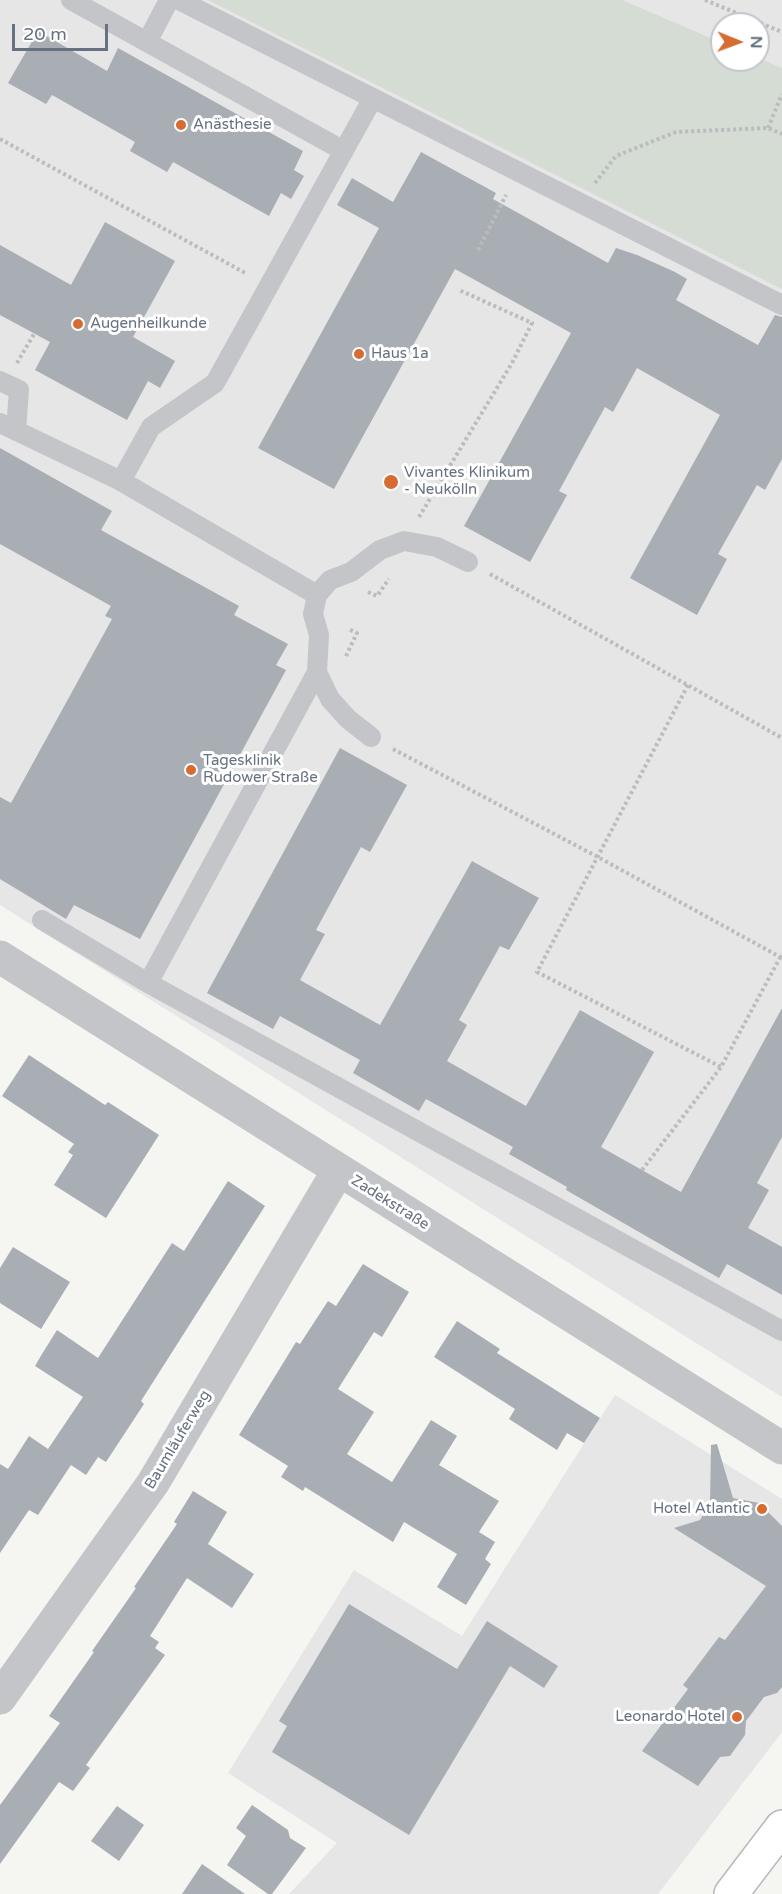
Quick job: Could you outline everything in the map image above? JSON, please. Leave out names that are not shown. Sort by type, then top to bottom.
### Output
[{"type":"main road","points":[[731,1894],[782,1827]]},
{"type":"street","name":"Zadekstraße","points":[[0,957],[782,1448]]},
{"type":"street","name":"Baumläuferweg","points":[[0,1698],[153,1483],[338,1171]]},
{"type":"lane","points":[[70,0],[344,151]]},
{"type":"lane","points":[[147,42],[170,0]]},
{"type":"lane","points":[[178,0],[782,305]]},
{"type":"lane","points":[[121,481],[150,427],[215,382],[373,98]]},
{"type":"lane","points":[[0,381],[19,390],[8,427],[121,481],[317,595]]},
{"type":"lane","points":[[148,982],[317,672],[319,635],[313,614],[317,595],[330,580],[351,572],[380,550],[404,541],[437,547],[468,562]]},
{"type":"lane","points":[[317,672],[330,699],[348,719],[371,737]]},
{"type":"lane","points":[[42,920],[148,982],[782,1331]]},
{"type":"path","points":[[705,0],[782,32]]},
{"type":"path","points":[[768,128],[782,94]]},
{"type":"path","points":[[580,203],[616,156],[676,132],[768,128],[782,134]]},
{"type":"path","points":[[0,139],[268,285]]},
{"type":"path","points":[[478,250],[518,172]]},
{"type":"path","points":[[404,541],[512,363],[532,323],[459,290]]},
{"type":"path","points":[[468,562],[782,738]]},
{"type":"path","points":[[368,592],[377,596],[394,575]]},
{"type":"path","points":[[345,663],[346,654],[357,633],[348,629]]},
{"type":"path","points":[[688,685],[537,972],[721,1067]]},
{"type":"path","points":[[371,737],[781,957],[721,1067],[642,1170]]},
{"type":"shaded area","name":"Vivantes Klinikum - Neukölln","points":[[0,0],[782,0],[782,1397],[0,905]]},
{"type":"shaded area","points":[[208,0],[622,0],[710,38],[710,72],[770,72],[770,63],[782,68],[782,289]]},
{"type":"shaded area","points":[[615,1395],[782,1499],[782,1732],[658,1894],[289,1894],[337,1843],[228,1773],[354,1570],[462,1636]]},
{"type":"building","name":"Anästhesie","points":[[38,31],[107,71],[118,48],[303,151],[294,170],[304,176],[291,199],[281,193],[269,216],[173,162],[167,172],[130,151],[135,142],[52,95],[46,104],[8,83]]},
{"type":"building","points":[[421,152],[496,193],[493,199],[608,263],[616,248],[675,272],[687,279],[676,300],[758,345],[775,315],[782,317],[782,459],[765,490],[757,485],[718,554],[727,559],[697,615],[630,578],[720,415],[637,368],[613,412],[605,407],[559,491],[567,495],[530,562],[464,526],[571,333],[455,269],[334,489],[258,448],[379,228],[337,205],[352,178],[393,202]]},
{"type":"building","name":"Augenheilkunde","points":[[105,222],[175,261],[133,337],[175,361],[160,388],[148,381],[127,420],[35,370],[50,342],[0,315],[0,245],[71,285]]},
{"type":"building","points":[[0,448],[112,511],[101,530],[239,606],[234,615],[288,644],[276,665],[286,670],[140,939],[74,905],[66,919],[0,879],[0,797],[11,803],[112,619],[105,616],[111,606],[0,544]]},
{"type":"building","points":[[340,748],[407,785],[370,852],[361,847],[316,930],[325,934],[300,980],[380,1025],[472,861],[539,898],[509,950],[500,946],[459,1020],[467,1025],[447,1061],[526,1106],[580,1010],[654,1052],[601,1147],[681,1192],[782,1008],[782,1137],[757,1183],[769,1190],[748,1228],[782,1247],[782,1295],[727,1264],[719,1278],[566,1190],[567,1187],[509,1154],[513,1147],[426,1099],[419,1111],[353,1073],[360,1060],[280,1016],[273,1029],[207,993]]},
{"type":"building","points":[[29,1055],[105,1105],[108,1102],[159,1135],[106,1218],[54,1185],[73,1155],[68,1152],[74,1144],[2,1096]]},
{"type":"building","points":[[228,1181],[265,1206],[141,1401],[144,1404],[106,1462],[98,1457],[86,1475],[71,1465],[38,1515],[29,1510],[0,1553],[0,1464],[8,1469],[29,1436],[48,1449],[83,1397],[35,1366],[42,1354],[57,1330],[98,1358],[172,1243],[184,1251]]},
{"type":"building","points":[[13,1247],[70,1282],[41,1329],[0,1303],[0,1268]]},
{"type":"building","points":[[363,1264],[409,1292],[382,1337],[374,1332],[338,1389],[374,1412],[347,1454],[392,1482],[431,1420],[457,1436],[439,1465],[499,1501],[479,1532],[495,1542],[485,1559],[491,1564],[466,1605],[437,1587],[457,1554],[404,1522],[393,1542],[305,1487],[303,1491],[281,1477],[288,1466],[239,1435],[296,1342],[300,1344],[328,1301],[336,1306]]},
{"type":"building","points":[[457,1321],[500,1349],[497,1353],[600,1418],[584,1443],[567,1433],[557,1450],[509,1419],[515,1409],[434,1357]]},
{"type":"building","points":[[717,1444],[733,1498],[759,1503],[782,1526],[782,1687],[777,1693],[764,1697],[746,1721],[745,1735],[730,1756],[720,1757],[698,1786],[642,1751],[688,1689],[683,1685],[719,1637],[725,1640],[766,1586],[674,1528],[700,1520],[710,1502],[711,1445]]},
{"type":"building","points":[[193,1491],[227,1512],[208,1544],[254,1574],[232,1608],[187,1578],[150,1636],[159,1642],[155,1648],[165,1655],[86,1765],[90,1768],[73,1791],[59,1782],[0,1864],[0,1805],[60,1723],[49,1716],[94,1652],[92,1651],[177,1524],[174,1522]]},
{"type":"building","points":[[349,1604],[457,1669],[487,1621],[558,1666],[544,1688],[510,1666],[409,1835],[272,1752],[287,1726],[279,1721]]},
{"type":"building","points":[[252,1805],[288,1830],[290,1838],[306,1848],[272,1894],[268,1894],[227,1865],[246,1836],[236,1828]]},
{"type":"building","points":[[117,1806],[144,1825],[119,1861],[91,1841]]},
{"type":"building","points":[[202,1864],[245,1894],[182,1894]]},
{"type":"place","name":"Anästhesie","points":[[181,125]]},
{"type":"place","name":"Augenheilkunde","points":[[78,324]]},
{"type":"place","name":"Haus 1a","points":[[359,354]]},
{"type":"place","name":"Vivantes Klinikum - Neukölln","points":[[391,482]]},
{"type":"place","name":"Tagesklinik Rudower Straße","points":[[191,770]]},
{"type":"place","name":"Hotel Atlantic","points":[[762,1509]]},
{"type":"place","name":"Leonardo Hotel","points":[[737,1717]]}]
